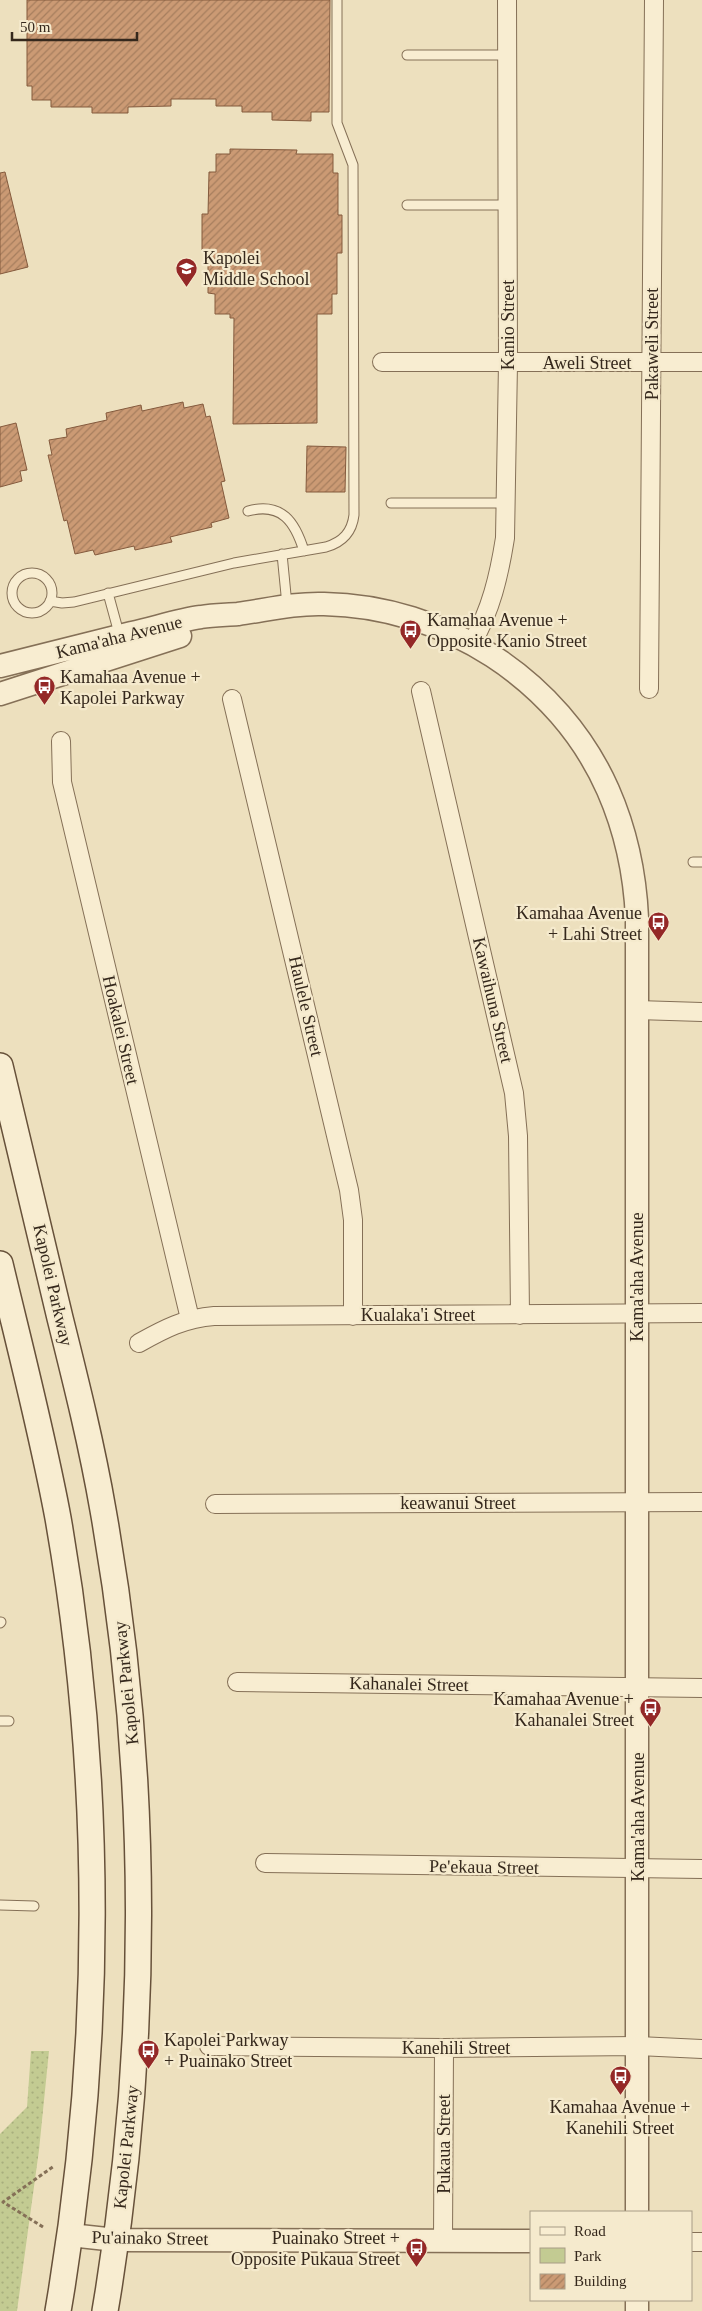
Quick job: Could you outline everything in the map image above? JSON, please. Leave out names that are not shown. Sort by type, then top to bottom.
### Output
[{"type":"main road","name":"Kapolei Parkway","points":[[0,1066],[88,1432],[114,1579],[126,1677],[137,1826],[138,1985],[129,2133],[105,2311]]},
{"type":"main road","points":[[0,1264],[43,1442],[58,1518],[78,1663],[87,1750],[92,1857],[92,1984],[83,2128],[70,2236],[58,2311]]},
{"type":"street","name":"Kanio Street","points":[[472,644],[484,623],[496,585],[505,538],[508,363],[507,0]]},
{"type":"street","name":"Pakaweli Street","points":[[649,688],[654,0]]},
{"type":"street","name":"Aweli Street","points":[[382,362],[652,364],[702,362]]},
{"type":"street","name":"Kama'aha Avenue","points":[[0,694],[122,645],[199,617],[287,605],[323,604],[379,609],[434,625],[472,644],[507,666],[548,702],[582,743],[608,789],[626,839],[636,892],[638,1503],[637,2211]]},
{"type":"street","name":"Kama'aha Avenue","points":[[0,666],[122,645]]},
{"type":"street","name":"Kawaihuna Street","points":[[422,691],[514,1093],[518,1136],[520,1315]]},
{"type":"street","name":"Haulele Street","points":[[232,699],[350,1190],[353,1220],[353,1316]]},
{"type":"street","name":"Hoakalei Street","points":[[61,741],[62,782],[190,1319]]},
{"type":"street","points":[[637,1010],[702,1012]]},
{"type":"street","name":"Kualaka'i Street","points":[[139,1343],[167,1327],[190,1319],[214,1316],[702,1314]]},
{"type":"street","name":"keawanui Street","points":[[215,1504],[702,1502]]},
{"type":"street","name":"Kahanalei Street","points":[[237,1682],[702,1688]]},
{"type":"street","name":"Pe'ekaua Street","points":[[265,1863],[702,1869]]},
{"type":"street","name":"Kanehili Street","points":[[210,2046],[444,2048],[638,2046],[702,2049]]},
{"type":"street","name":"Pukaua Street","points":[[443,2240],[444,2048]]},
{"type":"street","name":"Pu'ainako Street","points":[[70,2236],[116,2240],[530,2241]]},
{"type":"lane","points":[[50,601],[68,603],[234,563],[326,547],[343,539],[349,532],[354,514],[354,165],[338,124],[338,0]]},
{"type":"lane","points":[[407,55],[507,55]]},
{"type":"lane","points":[[407,205],[508,205]]},
{"type":"lane","points":[[392,503],[506,503]]},
{"type":"lane","points":[[248,511],[264,509],[286,516],[297,529],[304,551]]},
{"type":"lane","points":[[282,554],[287,605]]},
{"type":"lane","points":[[36,573],[48,580],[51,587],[50,601],[41,611],[27,613],[20,610],[12,599],[13,585],[22,575],[36,573]]},
{"type":"lane","points":[[108,594],[122,645]]},
{"type":"lane","points":[[0,1905],[34,1906]]},
{"type":"path","points":[[44,2227],[1,2202],[54,2166]]},
{"type":"green space","points":[[31,2051],[49,2051],[39,2150],[17,2311],[0,2311],[0,2134],[27,2107]]},
{"type":"building","points":[[27,0],[330,0],[329,112],[311,112],[311,121],[272,120],[272,112],[242,112],[242,106],[216,106],[216,99],[171,99],[171,106],[128,107],[128,113],[92,113],[92,107],[51,107],[51,100],[32,100],[32,86],[27,86]]},
{"type":"building","points":[[230,149],[297,150],[296,154],[333,154],[333,173],[338,173],[338,215],[342,215],[342,253],[337,253],[337,294],[332,294],[332,314],[317,314],[317,423],[233,424],[234,318],[230,318],[230,314],[215,314],[215,294],[208,293],[208,250],[202,250],[202,214],[208,214],[209,172],[216,172],[216,154],[230,154]]},
{"type":"building","points":[[5,172],[28,267],[0,274],[0,173]]},
{"type":"building","points":[[183,402],[184,408],[203,404],[206,417],[210,416],[225,481],[221,482],[229,518],[211,523],[212,527],[170,537],[172,542],[135,550],[134,546],[95,555],[93,550],[75,554],[67,520],[64,521],[48,455],[52,455],[49,440],[67,437],[66,429],[107,420],[106,413],[141,405],[142,411]]},
{"type":"building","points":[[16,423],[27,470],[20,471],[22,481],[0,487],[0,427]]},
{"type":"building","points":[[307,446],[346,447],[345,492],[306,492]]},
{"type":"place","name":"Kapolei Middle School","points":[[187,287]]},
{"type":"place","name":"Kamahaa Avenue + Opposite Kanio Street","points":[[411,649]]},
{"type":"place","name":"Kamahaa Avenue + Kapolei Parkway","points":[[44,706]]},
{"type":"place","name":"Kamahaa Avenue + Lahi Street","points":[[658,942]]},
{"type":"place","name":"Kamahaa Avenue + Kahanalei Street","points":[[650,1728]]},
{"type":"place","name":"Kapolei Parkway + Puainako Street","points":[[148,2069]]},
{"type":"place","name":"Kamahaa Avenue + Kanehili Street","points":[[620,2096]]},
{"type":"place","name":"Puainako Street + Opposite Pukaua Street","points":[[416,2267]]}]
